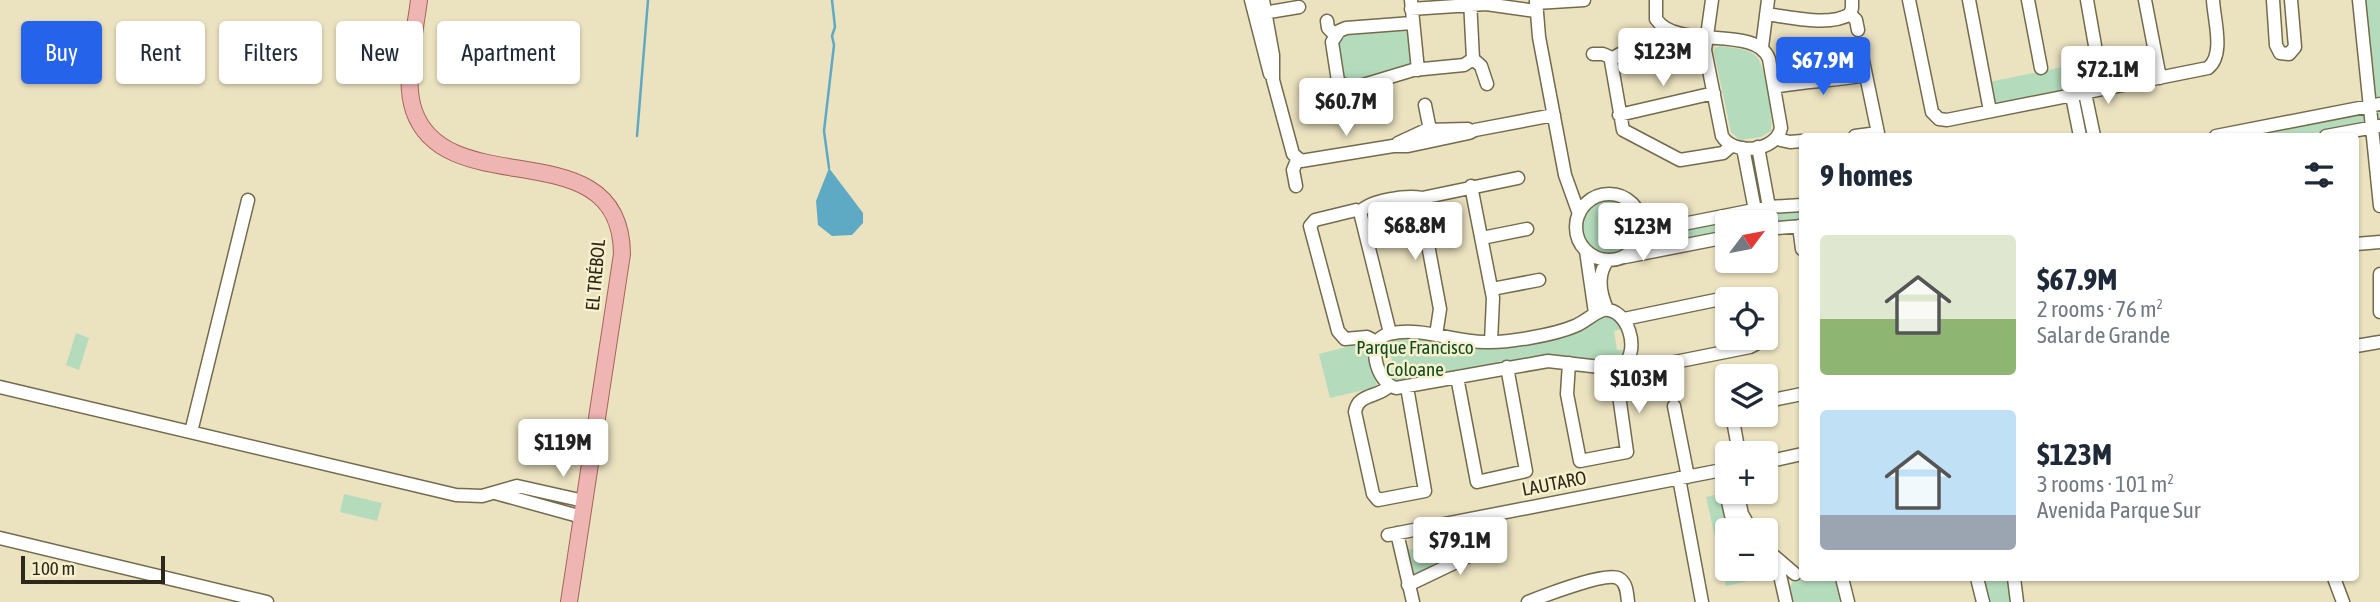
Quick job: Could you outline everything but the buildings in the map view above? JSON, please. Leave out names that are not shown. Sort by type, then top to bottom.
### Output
[{"type":"main road","name":"EL TRÉBOL","points":[[419,0],[410,90],[414,111],[427,132],[442,146],[460,155],[585,185],[607,203],[618,222],[622,254],[569,602]]},
{"type":"street","points":[[1251,0],[1261,9],[1265,62],[1273,80],[1293,154],[1301,161]]},
{"type":"street","points":[[1418,70],[1411,5],[1469,2],[1507,6],[1584,0]]},
{"type":"street","points":[[1656,0],[1657,19],[1670,31],[1762,47]]},
{"type":"street","points":[[1712,0],[1705,50],[1723,136],[1737,147],[1755,210],[1799,205]]},
{"type":"street","points":[[1670,31],[1655,46],[1612,58],[1610,64],[1625,133],[1676,159],[1686,160],[1723,153],[1737,147],[1768,145],[1777,139],[1780,128],[1769,59],[1762,47],[1768,0]]},
{"type":"street","points":[[1766,14],[1829,21],[1842,19],[1850,14],[1852,0]]},
{"type":"street","points":[[1909,0],[1931,108],[1936,117],[1951,120],[2204,69],[2215,61],[2217,52],[2213,0]]},
{"type":"street","points":[[1969,0],[1990,111]]},
{"type":"street","points":[[2028,0],[2041,68]]},
{"type":"street","points":[[2087,0],[2097,57]]},
{"type":"street","points":[[2145,0],[2160,78]]},
{"type":"street","points":[[2273,0],[2276,45],[2280,53],[2289,54],[2295,47],[2291,0]]},
{"type":"street","points":[[2359,0],[2375,105],[2380,206]]},
{"type":"street","points":[[1469,2],[1474,59],[1481,66],[1487,84]]},
{"type":"street","points":[[1536,5],[1564,169],[1579,214]]},
{"type":"street","points":[[1261,9],[1299,7]]},
{"type":"street","points":[[1850,14],[1856,20],[1858,30]]},
{"type":"street","points":[[1327,21],[1328,28],[1335,35]]},
{"type":"street","points":[[1412,23],[1346,28],[1335,35],[1332,42],[1336,78],[1341,85],[1350,89],[1356,88],[1418,70],[1464,65],[1474,59]]},
{"type":"street","points":[[1593,54],[1612,58]]},
{"type":"street","points":[[1862,56],[1878,133]]},
{"type":"street","points":[[1774,87],[1807,80],[1834,80],[1866,75]]},
{"type":"street","points":[[1336,102],[1336,93],[1341,85]]},
{"type":"street","points":[[1619,115],[1714,93]]},
{"type":"street","points":[[2078,95],[2080,133]]},
{"type":"street","points":[[2078,95],[2093,133]]},
{"type":"street","points":[[1425,105],[1431,135]]},
{"type":"street","points":[[2231,133],[2375,105]]},
{"type":"street","points":[[1296,186],[1293,170],[1301,161],[1393,146],[1431,135],[1475,130],[1554,115]]},
{"type":"street","points":[[2343,133],[2376,127]]},
{"type":"street","points":[[1777,139],[1799,141]]},
{"type":"street","points":[[1758,146],[1769,207]]},
{"type":"street","points":[[1564,169],[1583,194],[1596,197]]},
{"type":"street","points":[[1390,333],[1360,212],[1365,205],[1411,195],[1422,198],[1518,178]]},
{"type":"street","points":[[1471,186],[1492,289],[1491,342]]},
{"type":"street","points":[[1612,194],[1628,200],[1639,212],[1642,233],[1629,254],[1615,259],[1600,275],[1601,311],[1586,251],[1576,232],[1579,214],[1587,203],[1596,197],[1612,194]]},
{"type":"street","points":[[1422,198],[1420,202],[1440,309],[1436,335]]},
{"type":"street","points":[[191,432],[248,200]]},
{"type":"street","points":[[1360,212],[1356,210],[1311,222],[1310,228],[1338,331],[1345,340],[1367,337],[1377,342]]},
{"type":"street","points":[[1642,224],[1650,228],[1663,228],[1715,218]]},
{"type":"street","points":[[1778,228],[1799,226]]},
{"type":"street","points":[[1482,238],[1527,229]]},
{"type":"street","points":[[1586,251],[1596,258],[1615,259],[1715,239]]},
{"type":"street","points":[[2359,244],[2380,242]]},
{"type":"street","points":[[2380,274],[2380,312]]},
{"type":"street","points":[[1492,289],[1539,280]]},
{"type":"street","points":[[1623,319],[1715,300]]},
{"type":"street","points":[[1389,386],[1382,378],[1375,350],[1377,342],[1390,333],[1491,342],[1569,328],[1601,311],[1616,312],[1623,319],[1631,349],[1621,365],[1627,452],[1580,461],[1567,398],[1569,363]]},
{"type":"street","points":[[2359,346],[2380,342]]},
{"type":"street","points":[[1407,387],[1425,491],[1378,500],[1374,494],[1355,412],[1356,406],[1363,398],[1381,393],[1389,386],[1407,387],[1548,361],[1640,367],[1735,350]]},
{"type":"street","points":[[1457,377],[1477,482],[1526,471],[1507,367]]},
{"type":"street","points":[[0,387],[457,495],[474,496],[523,486],[583,509]]},
{"type":"street","points":[[1778,399],[1799,395]]},
{"type":"street","points":[[1674,407],[1702,602]]},
{"type":"street","points":[[1778,459],[1799,455]]},
{"type":"street","name":"LAUTARO","points":[[1408,585],[1392,534],[1715,472]]},
{"type":"street","points":[[0,538],[267,602]]},
{"type":"street","points":[[1413,602],[1408,585],[1498,542]]},
{"type":"street","points":[[1778,558],[1799,573]]},
{"type":"street","points":[[1778,569],[1786,602]]},
{"type":"street","points":[[1783,583],[1789,576],[1799,573]]},
{"type":"street","points":[[1528,602],[1612,576],[1620,578],[1624,583],[1628,602]]},
{"type":"street","points":[[1843,581],[1848,602]]},
{"type":"street","points":[[1978,581],[1983,602]]},
{"type":"street","points":[[2014,581],[2017,602]]},
{"type":"green space","points":[[2363,0],[2380,0],[2380,189]]},
{"type":"green space","points":[[1407,28],[1412,64],[1351,84],[1344,81],[1337,44],[1340,35]]},
{"type":"green space","points":[[1720,46],[1754,54],[1762,67],[1770,102],[1771,131],[1761,137],[1740,140],[1731,132],[1714,52],[1715,48]]},
{"type":"green space","points":[[2149,49],[2154,74],[1993,106],[1989,82]]},
{"type":"green space","points":[[2363,112],[2367,121],[2313,133],[2255,133]]},
{"type":"green space","points":[[1609,199],[1620,201],[1629,207],[1635,216],[1635,238],[1629,247],[1620,253],[1609,255],[1598,253],[1589,247],[1583,238],[1581,227],[1583,216],[1589,207],[1598,201]]},
{"type":"green space","points":[[1417,201],[1421,224],[1373,235],[1369,232],[1363,210],[1367,207]]},
{"type":"green space","points":[[1799,210],[1799,221],[1778,223],[1778,213]]},
{"type":"green space","points":[[1715,223],[1715,234],[1649,247],[1652,235]]},
{"type":"green space","name":"Parque Francisco Coloane","points":[[1607,315],[1618,319],[1622,329],[1614,331],[1617,350],[1625,350],[1621,359],[1616,361],[1544,355],[1398,383],[1393,382],[1387,372],[1394,370],[1387,339],[1411,337],[1463,347],[1490,348],[1574,333]]},
{"type":"green space","points":[[76,333],[89,338],[79,370],[66,365]]},
{"type":"green space","name":"Parque Francisco Coloane","points":[[1366,342],[1377,387],[1330,398],[1319,354]]},
{"type":"green space","points":[[344,494],[382,503],[377,521],[340,512]]},
{"type":"green space","points":[[1715,495],[1715,504],[1726,504],[1730,518],[1715,518],[1715,537],[1706,497]]},
{"type":"green space","points":[[1494,534],[1445,557],[1412,579],[1408,550]]},
{"type":"green space","points":[[1725,581],[1748,581],[1726,586]]},
{"type":"green space","points":[[1793,581],[1836,581],[1843,602],[1790,602],[1788,591]]},
{"type":"green space","points":[[1981,581],[2011,581],[2013,602],[1986,602]]},
{"type":"water","points":[[829,168],[863,213],[863,223],[852,235],[832,236],[818,225],[816,201]]},
{"type":"waterway","points":[[637,136],[648,0]]},
{"type":"waterway","points":[[829,168],[824,131],[834,45],[832,0]]}]
